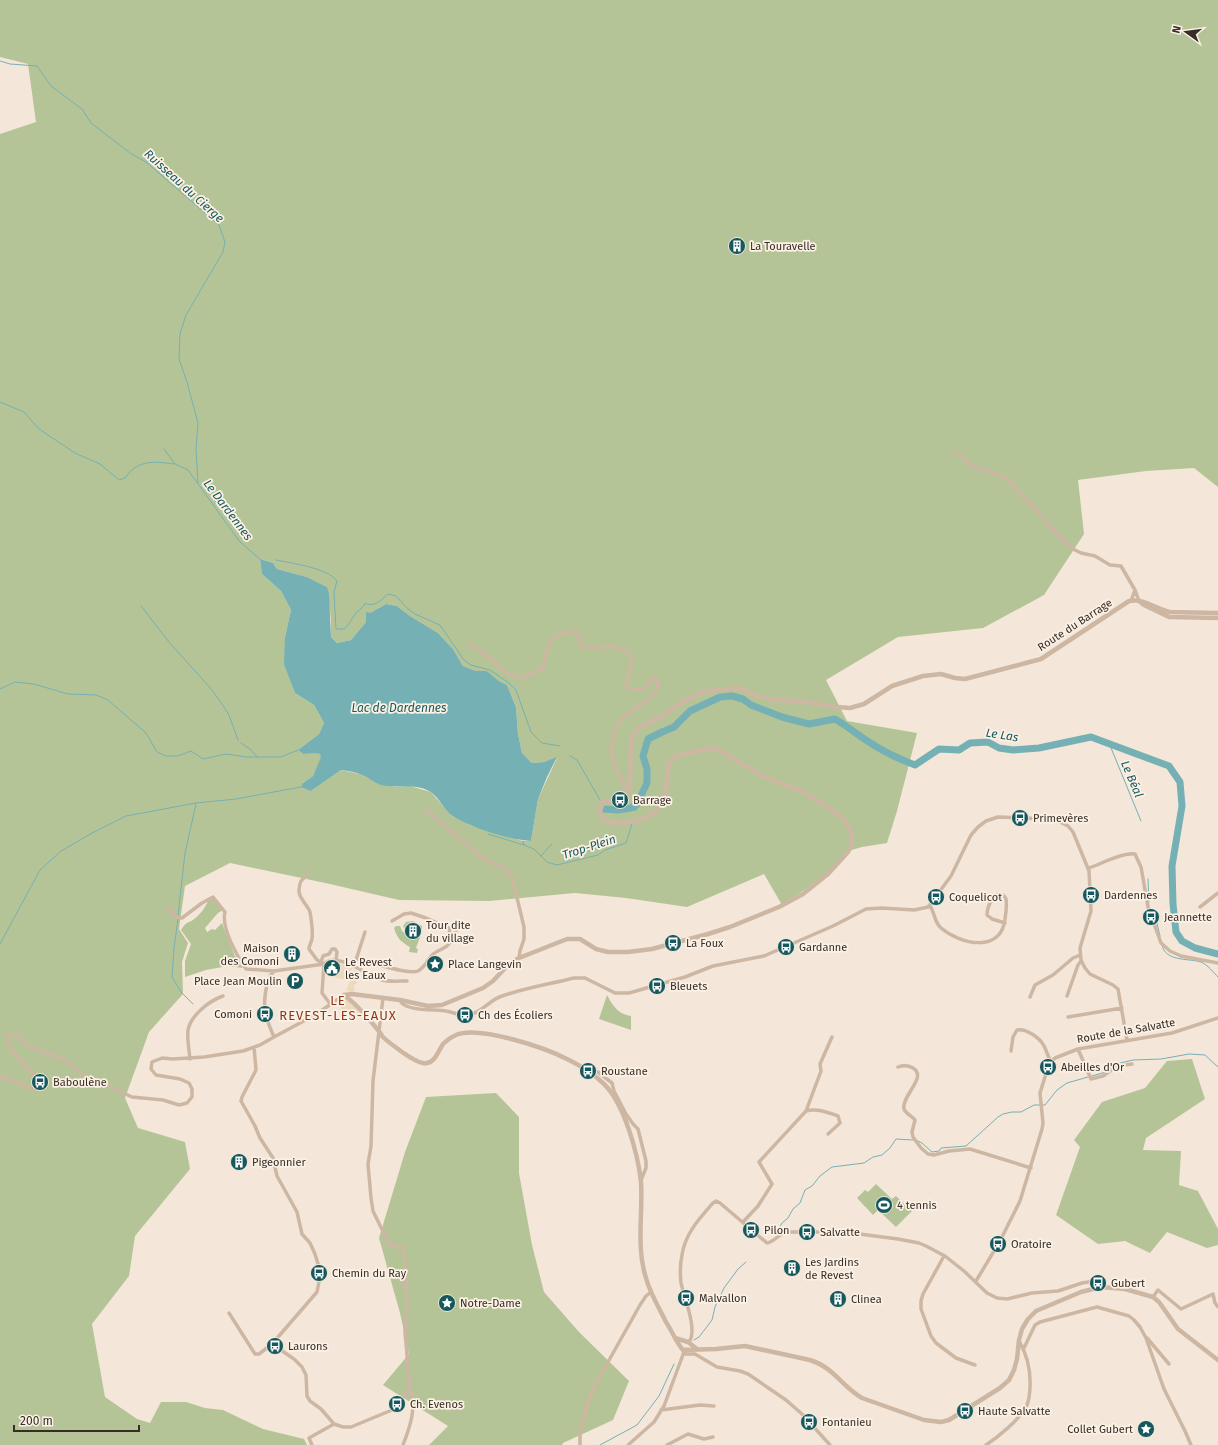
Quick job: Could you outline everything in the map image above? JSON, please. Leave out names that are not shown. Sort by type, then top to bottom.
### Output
[{"type":"street","points":[[955,453],[960,455],[972,466],[1007,479],[1051,527],[1073,548],[1095,556],[1110,565],[1120,566],[1135,590],[1139,601]]},
{"type":"street","points":[[1131,601],[1135,590]]},
{"type":"street","name":"Route du Barrage","points":[[519,958],[570,938],[580,939],[604,951],[628,952],[658,947],[722,930],[775,908],[807,891],[825,877],[848,852],[852,840],[851,831],[843,819],[828,806],[799,790],[766,778],[715,748],[676,756],[672,760],[668,766],[667,788],[664,797],[657,809],[650,816],[639,820],[614,823],[606,822],[603,819],[600,814],[601,805],[605,802],[613,802],[623,797],[629,790],[631,740],[637,729],[658,719],[684,701],[702,692],[736,688],[770,699],[812,702],[841,708],[861,706],[890,687],[923,676],[941,674],[958,679],[965,679],[1045,657],[1104,616],[1131,601],[1146,602],[1170,612],[1218,613]]},
{"type":"street","name":"Route du Barrage","points":[[1139,601],[1169,617],[1218,618]]},
{"type":"street","points":[[469,643],[492,659],[501,670],[517,677],[522,677],[534,673],[543,667],[552,638],[561,633],[576,632],[579,635],[580,643],[583,648],[590,649],[616,646],[630,652],[632,660],[626,685],[628,688],[642,690],[648,685],[653,677],[657,679],[656,688],[652,697],[627,714],[614,733],[612,752],[617,770],[625,786],[622,792],[613,799],[613,802]]},
{"type":"street","points":[[0,1076],[32,1088],[39,1088],[41,1086],[40,1082],[22,1063],[9,1045],[7,1035],[18,1034],[26,1045],[65,1060],[80,1073],[132,1097],[163,1100],[180,1105],[187,1103],[192,1097],[192,1089],[189,1083],[180,1079],[156,1075],[151,1069],[152,1062],[162,1058],[174,1060],[190,1059],[243,1051],[260,1046],[274,1036],[296,1026],[331,1005],[344,995],[352,994],[400,1000],[428,1006],[438,1006],[483,988],[508,965],[519,958],[524,939],[524,927],[514,886],[506,869],[484,859],[425,809]]},
{"type":"street","points":[[400,1000],[401,1003],[405,1005],[422,1010],[443,1010],[465,1015],[478,1011],[502,996],[577,978],[585,978],[611,992],[618,994],[629,993],[685,977],[713,966],[764,956],[833,926],[866,909],[882,908],[914,910],[930,906],[951,876],[971,835],[981,825],[994,817],[1050,819],[1065,824],[1073,832],[1089,868],[1091,911],[1080,948],[1081,961],[1085,968],[1093,976],[1117,987],[1119,991],[1127,1040]]},
{"type":"street","points":[[1089,868],[1117,857],[1132,854],[1136,856],[1143,873],[1148,907],[1162,944],[1170,951],[1181,956],[1218,963]]},
{"type":"street","points":[[309,872],[301,881],[299,893],[310,911],[312,939],[309,944],[309,950],[317,960],[323,963]]},
{"type":"street","points":[[1200,907],[1218,893]]},
{"type":"street","points":[[930,906],[939,926],[956,937],[963,940],[980,942],[989,941],[1001,932],[1005,923],[1006,900],[1004,895],[998,894],[993,898],[987,915],[992,919],[1005,923]]},
{"type":"street","points":[[168,908],[176,917],[181,918],[213,897],[225,912],[223,920],[236,955],[246,969],[274,971],[336,961],[354,966],[383,980],[407,981]]},
{"type":"street","points":[[392,921],[406,913],[421,916],[449,928],[450,940]]},
{"type":"street","points":[[357,958],[404,972],[416,972],[424,966],[433,954],[447,946],[459,926]]},
{"type":"street","points":[[354,966],[365,932]]},
{"type":"street","points":[[331,1005],[322,993],[323,956],[329,954],[332,949],[335,949],[337,952],[336,961]]},
{"type":"street","points":[[1030,997],[1035,985],[1053,975],[1080,955]]},
{"type":"street","points":[[1067,996],[1078,965],[1081,961]]},
{"type":"street","points":[[274,971],[268,980],[265,1005],[266,1019],[274,1036]]},
{"type":"street","points":[[344,995],[360,1010],[385,1039],[407,1055],[424,1064],[428,1064],[434,1060],[446,1041],[461,1033],[473,1032],[513,1039],[569,1060],[605,1084],[638,1129],[646,1161],[646,1168],[641,1181]]},
{"type":"street","points":[[190,1059],[188,1039],[190,1025],[207,1004],[223,996]]},
{"type":"street","points":[[383,998],[373,1081],[371,1146],[368,1164],[373,1211],[390,1246],[404,1247],[407,1309],[405,1332],[410,1389],[414,1398],[414,1403],[410,1426],[403,1445]]},
{"type":"street","points":[[1068,1017],[1122,1008]]},
{"type":"street","name":"Route de la Salvatte","points":[[1051,1061],[1078,1049],[1172,1033],[1218,1018]]},
{"type":"street","points":[[976,1282],[1010,1223],[1022,1198],[1043,1126],[1040,1093],[1051,1061],[1043,1044],[1029,1033],[1022,1030],[1017,1030],[1014,1034],[1011,1051]]},
{"type":"street","points":[[743,1222],[758,1206],[772,1184],[759,1162],[806,1111],[821,1071],[820,1064],[832,1037]]},
{"type":"street","points":[[229,1313],[255,1354],[259,1354],[272,1344],[316,1292],[319,1282],[319,1266],[310,1243],[302,1234],[297,1212],[277,1176],[273,1158],[260,1138],[241,1101],[256,1070],[254,1047]]},
{"type":"street","points":[[1078,1049],[1091,1079],[1104,1076],[1117,1066],[1132,1064]]},
{"type":"street","points":[[898,1067],[905,1065],[917,1072],[917,1080],[905,1100],[904,1107],[905,1112],[916,1120],[912,1132],[915,1141],[926,1152],[931,1155],[949,1151],[970,1149],[1031,1168]]},
{"type":"street","points":[[598,1072],[612,1083],[612,1092],[629,1129],[641,1181],[641,1250],[645,1278],[675,1338],[684,1350],[695,1354],[717,1367],[748,1374],[786,1400],[802,1414],[830,1445]]},
{"type":"street","points":[[806,1111],[824,1111],[838,1116],[840,1123],[828,1134]]},
{"type":"street","points":[[628,1445],[654,1422],[661,1410],[684,1350],[682,1343],[687,1343],[691,1336],[690,1316],[680,1271],[682,1254],[692,1227],[714,1202],[720,1202],[768,1243],[786,1232],[844,1232],[919,1243],[944,1256],[992,1296],[1002,1299],[1032,1293],[1058,1291],[1082,1283],[1095,1281],[1100,1287]]},
{"type":"street","points":[[944,1256],[923,1294],[921,1309],[931,1336],[936,1343],[956,1358],[975,1365]]},
{"type":"street","points":[[684,1350],[716,1350],[745,1346],[810,1360],[829,1368],[855,1394],[862,1398],[924,1420],[941,1422],[955,1417],[1000,1388],[1009,1380],[1017,1359],[1022,1329],[1028,1319],[1036,1311],[1081,1292],[1100,1287],[1125,1289],[1153,1297],[1159,1302],[1178,1329],[1218,1360]]},
{"type":"street","points":[[1153,1297],[1158,1290],[1181,1310],[1213,1294],[1215,1303],[1218,1307]]},
{"type":"street","points":[[580,1445],[580,1433],[588,1402],[594,1387],[640,1305],[646,1296],[651,1292]]},
{"type":"street","points":[[1024,1348],[1035,1325],[1040,1322],[1097,1307],[1129,1316],[1140,1327],[1146,1338],[1164,1389],[1186,1431],[1191,1445]]},
{"type":"street","points":[[675,1338],[698,1349]]},
{"type":"street","points":[[1146,1338],[1169,1364]]},
{"type":"street","points":[[986,1445],[1010,1427],[1027,1406],[1030,1391],[1030,1372],[1024,1348],[1019,1340]]},
{"type":"street","points":[[684,1350],[690,1347],[687,1343]]},
{"type":"street","points":[[272,1344],[294,1358],[302,1367],[306,1375],[307,1396],[310,1402],[321,1409],[334,1424],[343,1427],[351,1427],[392,1410],[410,1389]]},
{"type":"street","points":[[661,1410],[700,1405],[714,1406]]},
{"type":"street","points":[[312,1445],[310,1438],[334,1424]]},
{"type":"street","points":[[667,1445],[688,1434],[704,1439],[713,1437]]},
{"type":"green space","points":[[0,0],[1218,0],[1218,487],[1194,468],[1146,471],[1078,480],[1084,534],[1044,595],[983,628],[898,637],[826,680],[847,721],[917,733],[897,811],[887,843],[848,851],[825,876],[782,905],[764,874],[687,907],[626,898],[575,893],[489,901],[399,900],[230,863],[185,886],[179,929],[188,943],[182,962],[183,994],[149,1032],[125,1098],[138,1128],[185,1142],[190,1169],[135,1236],[129,1276],[92,1324],[105,1397],[137,1419],[150,1423],[161,1402],[186,1402],[205,1408],[223,1410],[263,1429],[304,1439],[307,1445],[0,1445],[0,134],[36,122],[28,64],[0,57]],"holes":[[[260,559],[273,563],[277,569],[307,577],[327,587],[331,620],[331,637],[337,643],[351,640],[366,622],[370,613],[386,604],[397,606],[410,616],[438,633],[453,649],[463,666],[476,671],[487,671],[499,681],[507,685],[516,707],[518,734],[522,753],[532,763],[544,762],[557,758],[538,799],[531,841],[523,841],[470,825],[448,812],[431,792],[410,786],[395,787],[380,784],[360,774],[341,770],[311,791],[303,783],[313,776],[322,757],[320,754],[315,752],[303,754],[298,750],[319,734],[324,723],[314,705],[295,693],[285,637],[291,610],[281,591],[262,574]]]},
{"type":"green space","points":[[213,899],[223,910],[218,913],[205,928],[207,932],[212,929],[215,930],[222,923],[235,956],[243,968],[228,966],[206,970],[185,977],[185,961],[191,944],[181,930],[186,924],[200,914],[208,901]]},
{"type":"green space","points":[[413,921],[422,926],[416,948],[418,949],[417,953],[409,952],[410,947],[400,939],[394,928],[396,926],[400,926],[402,931],[406,934],[407,931],[403,926],[406,922]]},
{"type":"green space","points":[[607,995],[616,1009],[626,1015],[631,1016],[631,1030],[599,1019]]},
{"type":"green space","points":[[1192,1059],[1205,1099],[1146,1138],[1143,1150],[1181,1151],[1179,1185],[1198,1191],[1218,1229],[1218,1245],[1207,1248],[1167,1232],[1150,1253],[1125,1241],[1098,1244],[1056,1215],[1080,1147],[1074,1140],[1102,1102],[1145,1088],[1167,1061]]},
{"type":"green space","points":[[496,1093],[519,1117],[519,1173],[532,1245],[544,1292],[579,1332],[629,1381],[613,1420],[563,1443],[562,1445],[429,1445],[448,1426],[383,1385],[409,1354],[400,1313],[379,1238],[405,1152],[426,1097]]},
{"type":"green space","name":"4 tennis","points":[[876,1184],[892,1199],[896,1196],[912,1211],[896,1227],[878,1210],[873,1215],[857,1198],[865,1190],[868,1192]]},
{"type":"shaded area","points":[[338,963],[353,967],[348,980],[335,978]]},
{"type":"shaded area","points":[[354,970],[361,972],[356,985],[355,984],[353,987],[355,988],[353,992],[346,991]]},
{"type":"shaded area","points":[[345,997],[359,1011],[359,1014],[340,1012],[342,999]]},
{"type":"water","name":"Lac de Dardennes","points":[[260,559],[273,563],[277,569],[307,577],[327,587],[329,594],[331,637],[337,643],[351,640],[366,622],[366,612],[370,613],[386,604],[397,606],[410,616],[438,633],[453,649],[463,666],[476,671],[487,671],[499,681],[507,685],[516,707],[518,734],[522,753],[532,763],[544,762],[557,757],[538,799],[531,841],[499,835],[464,822],[448,812],[429,791],[418,787],[381,785],[355,772],[341,770],[311,791],[301,787],[303,783],[313,776],[321,757],[320,754],[303,754],[298,750],[319,734],[324,723],[314,705],[295,693],[284,664],[285,637],[291,610],[281,591],[262,574]]},
{"type":"water","points":[[639,795],[641,795],[642,802],[635,811],[631,808],[631,804]]},
{"type":"waterway","name":"Ruisseau du Cierge","points":[[0,61],[10,64],[37,66],[51,86],[82,109],[91,123],[130,153],[146,162],[219,225],[225,242],[223,252],[186,315],[180,334],[179,359],[198,423],[196,449],[198,483]]},
{"type":"waterway","points":[[0,402],[24,412],[39,429],[75,453],[100,464],[119,480],[125,478],[135,468],[146,463],[159,462],[174,464]]},
{"type":"waterway","name":"Le Dardennes","points":[[164,449],[175,464],[188,470],[240,542],[261,560]]},
{"type":"waterway","points":[[276,560],[318,569],[332,576],[337,581],[334,592],[336,629],[344,629],[365,603],[371,605],[374,604],[388,594],[396,596],[415,614],[440,625],[464,660],[471,665],[490,670],[509,683],[516,690],[531,732],[542,743],[560,746]]},
{"type":"waterway","points":[[141,606],[169,642],[212,690],[229,715],[238,740]]},
{"type":"waterway","points":[[0,689],[15,682],[34,684],[68,694],[96,695],[108,700],[146,733],[157,752],[166,756],[178,756],[191,751],[203,759],[226,754],[246,757],[281,757],[298,750]]},
{"type":"waterway","name":"Le Las","points":[[604,809],[618,810],[631,808],[637,804],[647,783],[647,769],[643,756],[648,739],[674,727],[690,711],[720,697],[732,696],[743,699],[751,705],[782,717],[809,724],[835,719],[880,749],[915,765],[939,749],[959,750],[970,743],[988,742],[999,748],[1013,750],[1039,748],[1091,737],[1169,766],[1180,782],[1182,806],[1172,866],[1173,904],[1176,932],[1182,941],[1195,948],[1218,954]]},
{"type":"waterway","points":[[241,743],[250,749],[257,757]]},
{"type":"waterway","name":"Le Béal","points":[[1109,743],[1141,821]]},
{"type":"waterway","points":[[570,756],[577,760],[600,800]]},
{"type":"waterway","points":[[0,944],[40,870],[61,851],[94,832],[126,816],[196,803],[236,799],[301,787]]},
{"type":"waterway","points":[[178,916],[185,853],[196,804]]},
{"type":"waterway","name":"Trop-Plein","points":[[523,841],[524,845],[534,849],[547,862],[557,865],[598,855],[605,850],[626,843],[632,824]]},
{"type":"waterway","name":"Trop-Plein","points":[[488,834],[524,845]]},
{"type":"waterway","points":[[541,856],[552,844]]},
{"type":"waterway","name":"Le Béal","points":[[1148,879],[1149,902]]},
{"type":"waterway","name":"Le Béal","points":[[1155,915],[1160,936]]},
{"type":"waterway","points":[[178,919],[172,977],[181,992],[193,1004]]},
{"type":"waterway","name":"Le Béal","points":[[1162,945],[1164,950],[1172,957],[1204,963],[1218,977]]},
{"type":"waterway","points":[[1108,1070],[1116,1064],[1133,1060],[1161,1059],[1189,1054],[1205,1055],[1218,1067]]},
{"type":"waterway","points":[[1092,1076],[1106,1072]]},
{"type":"waterway","points":[[918,1141],[932,1152],[939,1151],[941,1148],[966,1146],[1003,1114],[1021,1112],[1034,1105],[1045,1105],[1057,1090],[1067,1083],[1088,1077]]},
{"type":"waterway","points":[[777,1232],[793,1209],[800,1203],[805,1190],[812,1186],[820,1176],[832,1167],[864,1163],[873,1157],[882,1155],[890,1148],[896,1139],[913,1140]]},
{"type":"waterway","points":[[694,1340],[699,1337],[712,1320],[715,1307],[724,1288],[738,1269],[746,1262]]},
{"type":"waterway","points":[[600,1445],[637,1425],[659,1396],[674,1364]]},
{"type":"place","name":"La Touravelle","points":[[737,246]]},
{"type":"place","name":"Barrage","points":[[620,800]]},
{"type":"place","name":"Primevères","points":[[1020,818]]},
{"type":"place","name":"Dardennes","points":[[1091,895]]},
{"type":"place","name":"Coquelicot","points":[[936,897]]},
{"type":"place","name":"Jeannette","points":[[1151,917]]},
{"type":"place","name":"Tour dite du village","points":[[413,931]]},
{"type":"place","name":"La Foux","points":[[673,943]]},
{"type":"place","name":"Gardanne","points":[[786,947]]},
{"type":"place","name":"Maison des Comoni","points":[[292,954]]},
{"type":"place","name":"Place Langevin","points":[[435,964]]},
{"type":"place","name":"Le Revest les Eaux","points":[[332,968]]},
{"type":"place","name":"Place Jean Moulin","points":[[295,981]]},
{"type":"place","name":"Bleuets","points":[[657,986]]},
{"type":"place","name":"Comoni","points":[[265,1014]]},
{"type":"place","name":"Ch des Écoliers","points":[[465,1015]]},
{"type":"place","name":"Abeilles d'Or","points":[[1048,1067]]},
{"type":"place","name":"Roustane","points":[[588,1071]]},
{"type":"place","name":"Baboulène","points":[[40,1082]]},
{"type":"place","name":"Pigeonnier","points":[[239,1162]]},
{"type":"place","name":"4 tennis","points":[[884,1205]]},
{"type":"place","name":"Pilon","points":[[751,1230]]},
{"type":"place","name":"Salvatte","points":[[807,1232]]},
{"type":"place","name":"Oratoire","points":[[998,1244]]},
{"type":"place","name":"Les Jardins de Revest","points":[[792,1268]]},
{"type":"place","name":"Chemin du Ray","points":[[319,1273]]},
{"type":"place","name":"Gubert","points":[[1098,1283]]},
{"type":"place","name":"Malvallon","points":[[686,1298]]},
{"type":"place","name":"Clinea","points":[[838,1299]]},
{"type":"place","name":"Notre-Dame","points":[[447,1303]]},
{"type":"place","name":"Laurons","points":[[275,1346]]},
{"type":"place","name":"Ch. Evenos","points":[[397,1404]]},
{"type":"place","name":"Haute Salvatte","points":[[965,1411]]},
{"type":"place","name":"Fontanieu","points":[[809,1422]]},
{"type":"place","name":"Collet Gubert","points":[[1146,1429]]},
{"type":"district","name":"LE REVEST-LES-EAUX","points":[[338,1008]]}]
